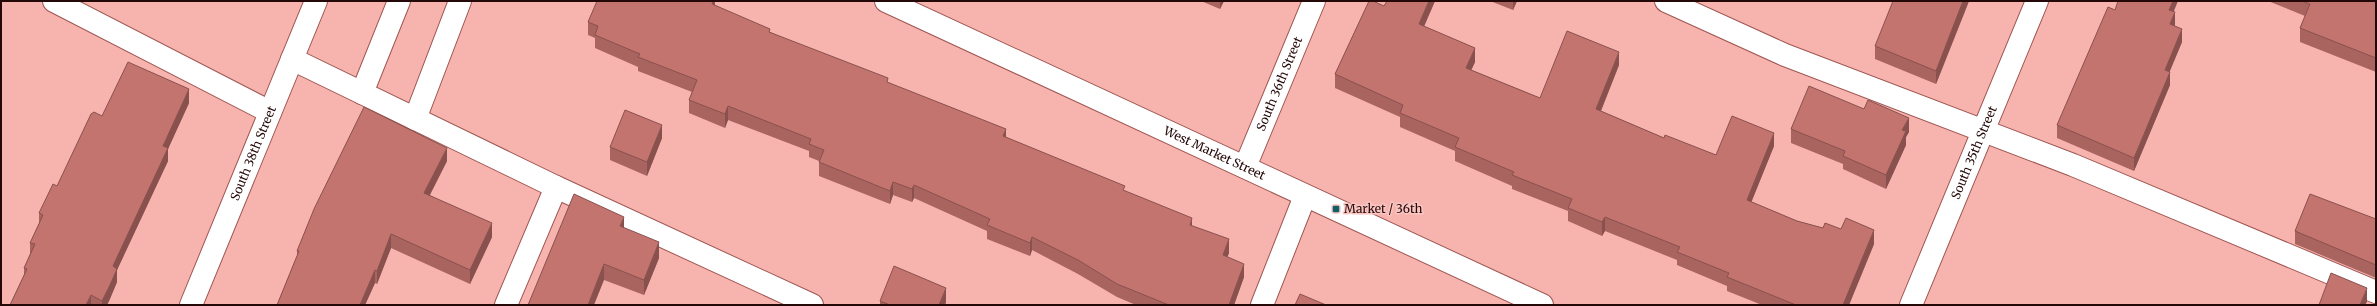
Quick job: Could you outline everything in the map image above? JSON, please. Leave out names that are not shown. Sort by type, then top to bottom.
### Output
[{"type":"street","points":[[54,1],[270,112]]},
{"type":"street","name":"South 38th Street","points":[[191,305],[316,1]]},
{"type":"street","points":[[362,93],[399,1]]},
{"type":"street","points":[[415,119],[460,1]]},
{"type":"street","name":"West Market Street","points":[[886,1],[1542,305]]},
{"type":"street","name":"South 36th Street","points":[[1245,168],[1314,1]]},
{"type":"street","points":[[1666,1],[1785,55],[2073,166],[2376,292]]},
{"type":"street","name":"South 35th Street","points":[[1911,305],[2037,1]]},
{"type":"street","points":[[292,59],[556,188],[812,305]]},
{"type":"street","points":[[506,305],[556,188]]},
{"type":"street","points":[[1262,305],[1305,196]]},
{"type":"building","points":[[597,1],[713,1],[712,4],[770,29],[769,32],[888,78],[887,82],[1006,129],[1003,136],[1125,186],[1123,190],[1192,218],[1190,225],[1229,239],[1223,255],[1244,264],[1229,305],[1169,305],[1117,284],[1078,260],[1032,237],[1030,243],[987,225],[990,219],[914,185],[912,189],[893,182],[890,191],[819,162],[824,150],[809,144],[811,139],[728,106],[725,114],[689,100],[697,80],[638,57],[640,54],[595,35],[598,26],[588,22]]},
{"type":"building","points":[[1369,1],[1373,1],[1384,6],[1387,1],[1429,1],[1419,24],[1475,48],[1466,68],[1540,98],[1567,31],[1619,52],[1596,109],[1664,138],[1665,135],[1716,155],[1732,116],[1774,133],[1747,200],[1797,221],[1823,228],[1825,223],[1841,229],[1846,218],[1874,230],[1843,305],[1796,305],[1727,277],[1729,273],[1677,252],[1680,247],[1605,217],[1602,222],[1568,208],[1572,199],[1512,175],[1514,172],[1455,147],[1459,138],[1400,113],[1403,105],[1335,74]]},
{"type":"building","points":[[1893,1],[1963,1],[1936,71],[1875,46]]},
{"type":"building","points":[[2118,1],[2173,1],[2169,10],[2175,12],[2170,24],[2182,29],[2165,70],[2170,72],[2134,158],[2057,125],[2108,7],[2115,10]]},
{"type":"building","points":[[2302,1],[2376,1],[2376,58],[2300,28],[2310,4]]},
{"type":"building","points":[[128,62],[189,89],[163,146],[168,148],[113,266],[117,269],[110,285],[102,301],[91,295],[86,305],[10,305],[27,269],[24,268],[35,244],[30,243],[43,215],[39,213],[53,184],[57,186],[91,114],[94,112],[102,116]]},
{"type":"building","points":[[1809,86],[1864,109],[1868,100],[1909,118],[1902,130],[1906,131],[1886,175],[1843,156],[1845,151],[1791,129]]},
{"type":"building","points":[[364,107],[447,148],[424,193],[492,223],[470,270],[391,234],[377,271],[375,270],[360,305],[277,305],[314,209]]},
{"type":"building","points":[[625,110],[662,125],[647,162],[610,147]]},
{"type":"building","points":[[574,194],[624,217],[620,226],[659,242],[644,280],[604,264],[588,305],[528,305]]},
{"type":"building","points":[[2310,194],[2376,219],[2376,265],[2295,231]]},
{"type":"building","points":[[894,266],[946,288],[939,305],[890,305],[880,301]]},
{"type":"building","points":[[2331,273],[2367,288],[2360,305],[2319,305]]},
{"type":"building","points":[[1300,294],[1326,305],[1295,305]]},
{"type":"place","name":"Market / 36th","points":[[1336,209]]}]
